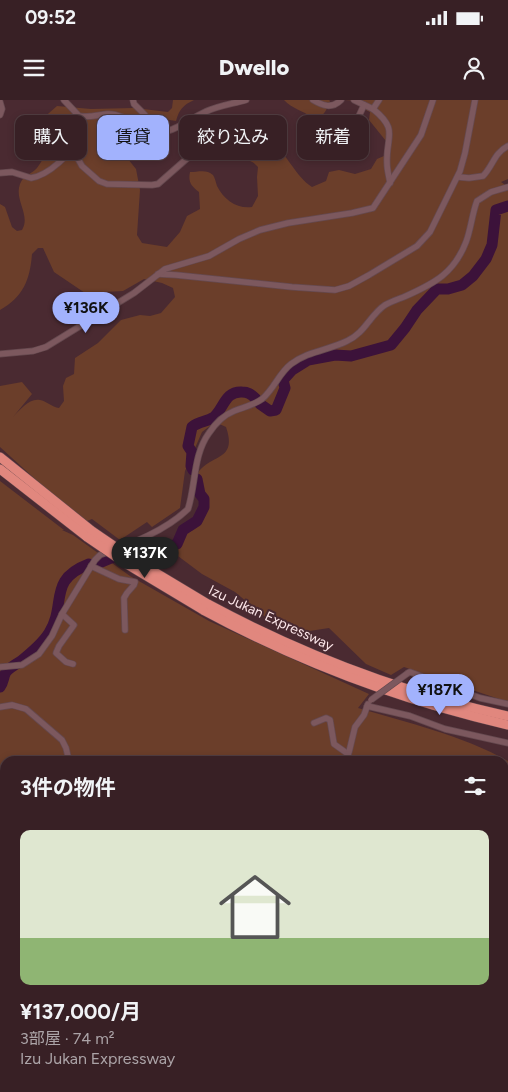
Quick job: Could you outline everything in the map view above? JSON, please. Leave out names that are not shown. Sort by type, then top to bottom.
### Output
[{"type":"highway","name":"Izu Jukan Expressway","points":[[0,457],[128,566],[275,647],[357,681],[403,697],[456,713],[508,725]]},
{"type":"highway","name":"Izu Jukan Expressway","points":[[0,469],[90,534]]},
{"type":"highway","name":"Izu Jukan Expressway","points":[[205,607],[360,673],[467,707],[508,716]]},
{"type":"street","points":[[64,100],[77,115]]},
{"type":"street","points":[[133,100],[134,104],[145,115]]},
{"type":"street","points":[[169,131],[205,112],[246,100]]},
{"type":"street","points":[[313,100],[319,104],[334,106],[341,100]]},
{"type":"street","points":[[354,100],[374,110],[387,122],[390,134],[387,163],[390,183]]},
{"type":"street","points":[[374,110],[380,100]]},
{"type":"street","points":[[0,354],[33,351],[46,347],[134,293],[165,269],[209,256],[239,239],[260,230],[288,223],[370,210],[376,205],[422,136],[433,100]]},
{"type":"street","points":[[158,274],[335,290],[375,271],[422,241],[434,225],[458,177],[466,153],[475,100]]},
{"type":"street","points":[[0,102],[2,108],[0,115]]},
{"type":"street","points":[[359,115],[364,105]]},
{"type":"street","points":[[101,115],[117,115]]},
{"type":"street","points":[[458,177],[483,176],[495,156],[508,146]]},
{"type":"street","points":[[0,172],[6,171],[27,178],[35,177],[62,160]]},
{"type":"street","points":[[79,160],[82,166],[99,181],[107,184],[152,185],[158,184],[184,160]]},
{"type":"street","points":[[0,667],[22,665],[39,654],[52,636],[62,614],[91,566],[100,555],[149,535],[186,511],[189,507],[202,447],[212,428],[224,416],[257,402],[267,395],[291,363],[304,356],[357,336],[366,328],[374,315],[387,304],[424,288],[444,276],[460,254],[466,241],[478,201],[491,192],[508,188]]},
{"type":"street","points":[[91,566],[119,579],[135,582],[124,598],[125,630]]},
{"type":"street","points":[[62,614],[74,625],[56,653],[66,662],[73,664]]},
{"type":"street","points":[[314,723],[326,718],[330,720],[334,744],[348,754],[355,727],[364,715],[371,700],[410,672],[480,698],[508,704]]},
{"type":"street","points":[[0,707],[19,706],[33,715],[62,740],[68,756]]},
{"type":"street","points":[[367,706],[393,711],[445,728],[508,743]]},
{"type":"shaded area","points":[[173,100],[194,100],[182,108],[176,121],[169,120],[169,115],[97,115],[97,160],[129,160],[136,169],[140,190],[137,235],[142,243],[167,247],[180,232],[187,216],[200,209],[199,192],[191,184],[190,172],[202,171],[211,173],[217,186],[227,199],[241,207],[252,207],[258,196],[258,167],[247,160],[287,159],[312,187],[326,181],[329,172],[339,170],[355,174],[371,169],[377,159],[389,151],[386,141],[369,120],[370,112],[362,108],[359,101],[345,100],[508,100],[508,179],[501,182],[508,187],[508,702],[404,667],[391,675],[366,664],[329,628],[303,632],[270,621],[235,592],[202,574],[174,553],[185,535],[197,527],[205,515],[207,501],[197,474],[202,467],[226,452],[229,438],[226,427],[215,422],[202,432],[185,471],[180,508],[152,527],[147,522],[120,540],[92,519],[87,521],[58,500],[0,447],[0,386],[22,382],[32,394],[13,417],[25,405],[36,400],[59,408],[64,401],[63,386],[66,378],[74,374],[75,358],[98,343],[121,320],[140,315],[150,316],[161,313],[175,297],[173,288],[162,283],[144,279],[123,291],[85,293],[54,272],[43,248],[38,248],[32,254],[24,287],[8,305],[0,310],[0,204],[5,207],[12,227],[17,231],[22,230],[25,219],[19,190],[20,184],[26,176],[37,168],[42,160],[87,160],[87,115],[47,115],[57,106],[91,109],[135,108],[168,112],[172,108]]},
{"type":"shaded area","points":[[284,100],[330,101],[322,115],[308,115]]},
{"type":"shaded area","points":[[0,481],[64,530],[62,530],[73,535],[130,576],[209,621],[369,694],[358,708],[453,737],[498,756],[0,756]]},
{"type":"waterway","points":[[260,404],[270,411],[276,410],[285,388],[283,380],[292,370],[308,360],[335,355],[351,356],[391,345],[417,310],[437,289],[448,289],[462,285],[473,276],[486,259],[492,245],[496,210],[508,206]]},
{"type":"waterway","points":[[193,470],[191,466],[192,452],[188,446],[192,427],[214,417],[228,397],[236,392],[246,392],[256,399]]},
{"type":"waterway","points":[[97,564],[135,548],[150,549],[177,544],[183,530],[197,521],[204,507],[204,499],[200,494],[197,479]]},
{"type":"waterway","points":[[0,687],[7,671],[32,652],[49,633],[57,612],[63,585],[68,577],[76,570],[89,564]]}]
